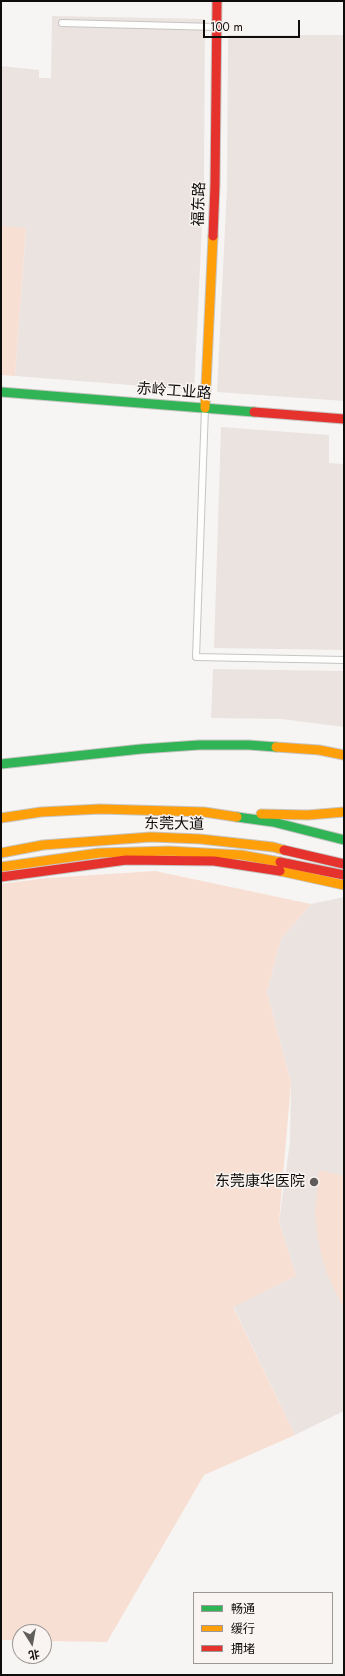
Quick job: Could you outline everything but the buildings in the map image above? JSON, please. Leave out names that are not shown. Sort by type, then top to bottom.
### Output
[{"type":"main road","name":"福东路","points":[[205,408],[215,185],[217,1]]},
{"type":"main road","name":"赤岭工业路","points":[[1,392],[344,419]]},
{"type":"main road","points":[[1,764],[120,751],[200,745],[249,745],[319,750],[344,755]]},
{"type":"main road","name":"东莞大道","points":[[1,818],[41,812],[100,809],[204,812],[273,822],[344,840]]},
{"type":"main road","points":[[204,812],[308,815],[344,812]]},
{"type":"main road","name":"东莞大道","points":[[1,853],[43,845],[102,840],[151,837],[186,838],[273,847],[344,864]]},
{"type":"main road","points":[[1,867],[99,853],[169,851],[241,855],[310,867],[344,875]]},
{"type":"main road","points":[[1,876],[119,861],[168,860],[240,864],[300,874],[344,884]]},
{"type":"street","points":[[62,23],[217,26]]},
{"type":"street","points":[[205,408],[196,657],[344,660]]},
{"type":"shaded area","points":[[52,16],[205,19],[204,185],[194,390],[15,376],[26,229],[1,226],[1,66],[39,70],[39,78],[51,78]]},
{"type":"shaded area","points":[[228,35],[344,35],[344,401],[217,392],[227,186]]},
{"type":"shaded area","points":[[1,226],[26,228],[15,376],[1,375]]},
{"type":"shaded area","points":[[221,427],[329,435],[329,463],[344,464],[344,650],[214,648]]},
{"type":"shaded area","points":[[213,669],[344,671],[344,727],[281,719],[211,718]]},
{"type":"shaded area","points":[[155,871],[311,904],[281,939],[267,992],[291,1083],[279,1222],[296,1276],[233,1307],[295,1435],[204,1475],[107,1642],[52,1641],[52,1624],[12,1624],[12,1640],[1,1640],[1,884],[47,878]]},
{"type":"shaded area","name":"东莞康华医院","points":[[344,897],[344,1411],[295,1435],[233,1306],[296,1276],[279,1222],[290,1141],[291,1083],[267,992],[281,939],[311,904]]},
{"type":"shaded area","points":[[319,1170],[344,1176],[344,1309],[327,1274],[317,1233],[315,1212]]},
{"type":"traffic: fast","points":[[1,392],[254,412]]},
{"type":"traffic: fast","points":[[1,764],[141,749],[199,745],[249,745],[276,747]]},
{"type":"traffic: fast","points":[[237,817],[273,822],[344,840]]},
{"type":"traffic: slow","points":[[205,408],[213,236]]},
{"type":"traffic: slow","points":[[276,747],[319,750],[344,755]]},
{"type":"traffic: slow","points":[[1,818],[41,812],[100,809],[204,812],[237,817]]},
{"type":"traffic: slow","points":[[261,814],[308,815],[344,812]]},
{"type":"traffic: slow","points":[[1,853],[43,845],[151,837],[200,839],[273,847],[284,850]]},
{"type":"traffic: slow","points":[[1,867],[99,853],[169,851],[241,855],[280,862]]},
{"type":"traffic: slow","points":[[280,871],[344,885]]},
{"type":"traffic: jam","points":[[213,236],[217,1]]},
{"type":"traffic: jam","points":[[254,412],[344,419]]},
{"type":"traffic: jam","points":[[284,850],[344,864]]},
{"type":"traffic: jam","points":[[1,877],[126,860],[214,861],[280,871]]},
{"type":"traffic: jam","points":[[280,862],[344,875]]},
{"type":"place","name":"东莞康华医院","points":[[314,1182]]}]
